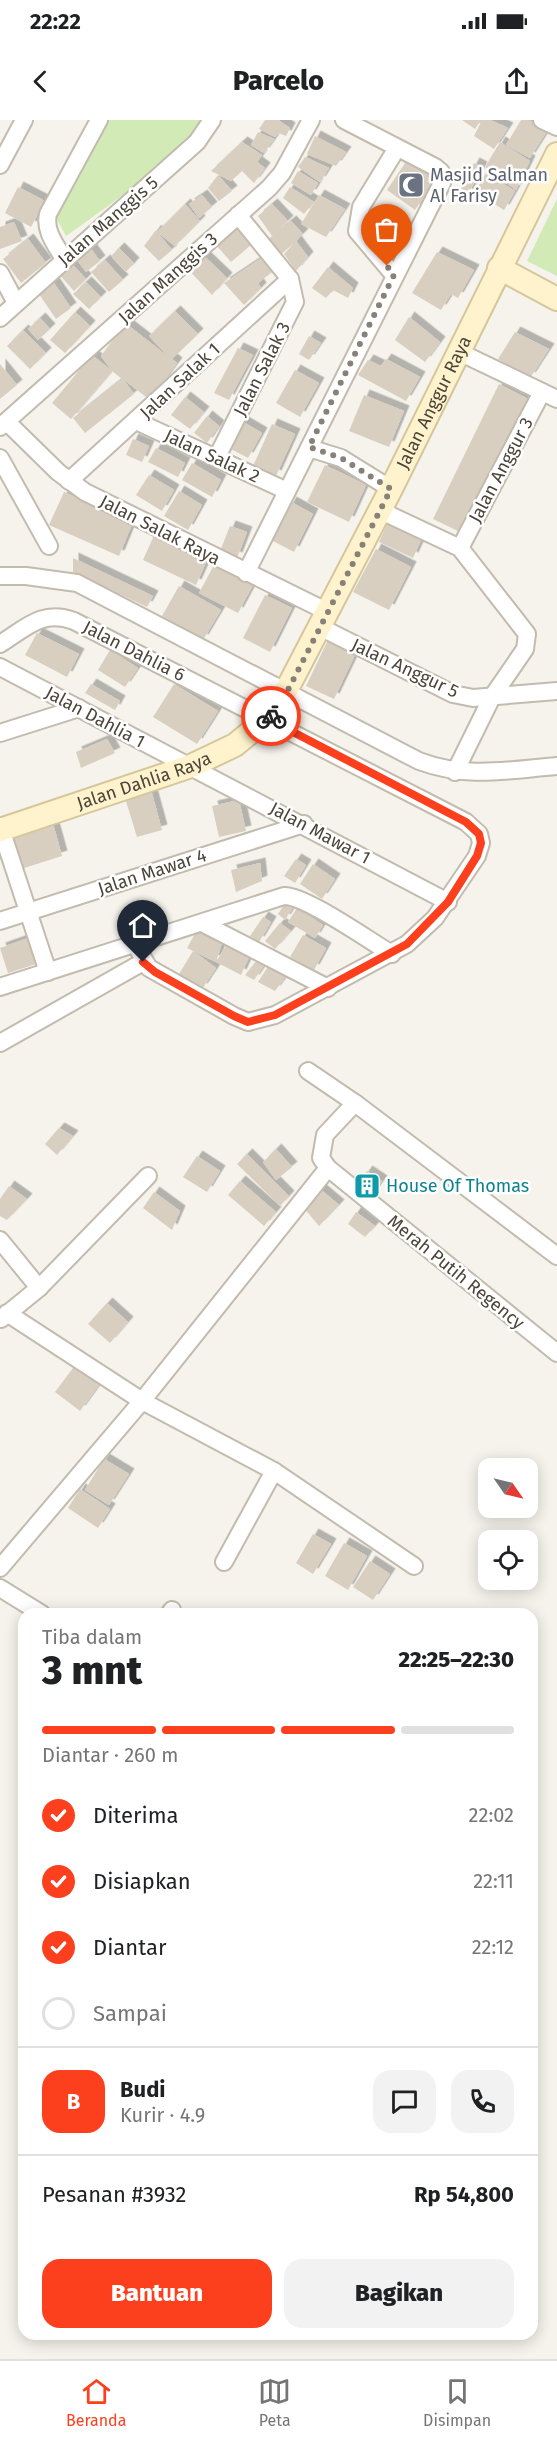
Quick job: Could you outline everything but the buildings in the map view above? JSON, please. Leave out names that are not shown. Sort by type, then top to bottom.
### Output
[{"type":"street","points":[[0,165],[24,120]]},
{"type":"street","points":[[64,259],[49,232],[46,222],[48,214],[99,120]]},
{"type":"street","name":"Jalan Manggis 5","points":[[0,318],[188,149],[212,120]]},
{"type":"street","name":"Jalan Manggis 3","points":[[4,425],[282,173],[311,120]]},
{"type":"street","points":[[246,573],[442,183],[443,176],[435,167],[344,120]]},
{"type":"street","points":[[542,120],[557,127]]},
{"type":"street","points":[[394,275],[357,231],[361,207],[397,148]]},
{"type":"street","name":"Jalan Anggur Raya","points":[[278,705],[391,489],[457,351],[557,154]]},
{"type":"street","points":[[238,215],[290,279]]},
{"type":"street","points":[[499,268],[557,299]]},
{"type":"street","points":[[0,273],[16,303]]},
{"type":"street","name":"Jalan Salak 1","points":[[69,481],[290,279]]},
{"type":"street","name":"Jalan Salak 3","points":[[217,457],[291,314],[295,302],[290,279]]},
{"type":"street","points":[[457,351],[550,395]]},
{"type":"street","name":"Jalan Anggur 3","points":[[460,548],[550,395]]},
{"type":"street","name":"Jalan Salak 2","points":[[136,421],[287,491]]},
{"type":"street","name":"Jalan Salak Raya","points":[[4,425],[69,481],[94,497],[246,573],[324,620]]},
{"type":"street","points":[[309,447],[341,458],[391,489]]},
{"type":"street","points":[[0,458],[49,546]]},
{"type":"street","points":[[380,510],[460,548],[526,634],[525,649],[492,697],[455,772]]},
{"type":"street","points":[[0,576],[26,576],[77,583],[474,827],[481,843],[477,856],[448,902],[421,932],[392,954],[275,1015],[248,1022],[155,972],[143,962],[136,946]]},
{"type":"street","name":"Jalan Dahlia 6","points":[[0,644],[45,616],[59,615],[278,705]]},
{"type":"street","name":"Jalan Anggur 5","points":[[324,620],[453,694],[473,698],[557,691]]},
{"type":"street","name":"Jalan Dahlia 1","points":[[0,667],[191,766]]},
{"type":"street","points":[[278,705],[418,761],[455,772],[557,766]]},
{"type":"street","name":"Jalan Dahlia Raya","points":[[0,828],[191,766],[235,745],[278,705]]},
{"type":"street","points":[[0,733],[79,708]]},
{"type":"street","name":"Jalan Mawar 1","points":[[191,766],[448,902]]},
{"type":"street","name":"Jalan Mawar 4","points":[[0,921],[304,824]]},
{"type":"street","points":[[0,828],[48,972]]},
{"type":"street","points":[[0,987],[204,924],[272,899],[291,895],[392,954]]},
{"type":"street","points":[[204,924],[328,988]]},
{"type":"street","points":[[0,1043],[143,962]]},
{"type":"street","points":[[308,1071],[355,1103],[557,1257]]},
{"type":"street","points":[[0,1568],[142,1401],[328,1168],[321,1158],[325,1135],[355,1103]]},
{"type":"street","name":"Merah Putih Regency","points":[[328,1168],[557,1353]]},
{"type":"street","points":[[148,1176],[39,1288],[3,1316],[142,1401],[274,1472],[414,1566]]},
{"type":"street","points":[[0,1240],[39,1288]]},
{"type":"street","points":[[224,1562],[274,1472]]},
{"type":"street","points":[[0,1588],[32,1608]]},
{"type":"green space","points":[[104,120],[203,120],[180,147],[161,164],[66,236],[55,216]]},
{"type":"green space","points":[[557,199],[557,276],[527,261]]},
{"type":"way so far","points":[[271,716],[287,692],[391,489],[341,458],[309,447],[394,275],[387,266]]},
{"type":"place","name":"Masjid Salman Al Farisy","points":[[411,185]]},
{"type":"place","name":"House Of Thomas","points":[[367,1186]]},
{"type":"route","points":[[143,962],[155,972],[234,1016],[248,1022],[261,1020],[328,988],[407,944],[435,918],[448,902],[477,856],[481,843],[474,827],[268,719],[271,716]]}]
